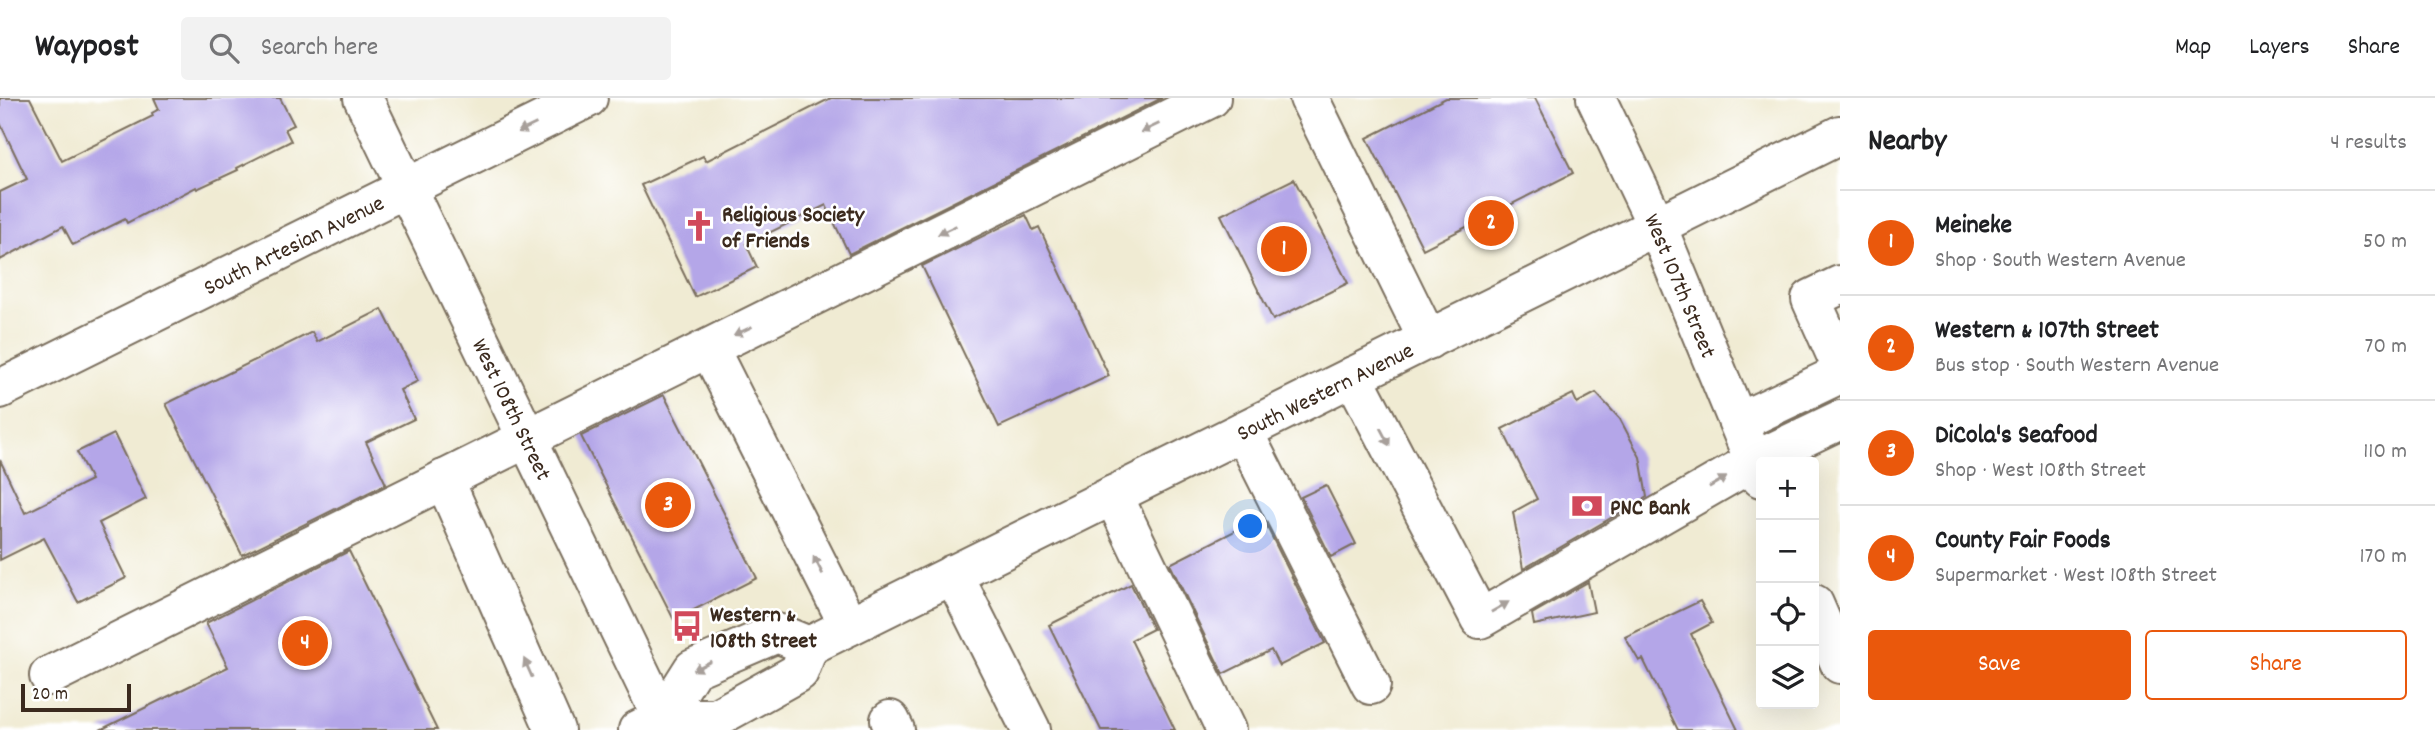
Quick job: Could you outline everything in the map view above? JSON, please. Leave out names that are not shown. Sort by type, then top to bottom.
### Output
[{"type":"street","name":"West 108th Street","points":[[363,98],[526,438],[650,724]]},
{"type":"street","name":"South Artesian Avenue","points":[[0,389],[588,98]]},
{"type":"street","points":[[49,676],[1211,98]]},
{"type":"street","points":[[1309,98],[1428,340]]},
{"type":"street","name":"West 107th Street","points":[[1596,98],[1657,226],[1756,465]]},
{"type":"street","name":"South Western Avenue","points":[[809,646],[1840,135]]},
{"type":"street","points":[[1840,285],[1811,299],[1840,364]]},
{"type":"street","points":[[709,348],[849,626]]},
{"type":"street","points":[[1739,422],[1840,374]]},
{"type":"street","points":[[1353,376],[1480,618],[1756,471]]},
{"type":"street","points":[[1779,457],[1840,420]]},
{"type":"street","points":[[1243,430],[1371,685]]},
{"type":"street","points":[[444,479],[555,730]]},
{"type":"street","points":[[1113,495],[1226,730]]},
{"type":"street","points":[[953,574],[1031,730]]},
{"type":"street","points":[[1819,616],[1840,664]]},
{"type":"street","points":[[777,633],[809,646],[799,672],[716,718],[650,724],[693,669],[777,633]]},
{"type":"building","points":[[0,98],[30,98],[62,161],[153,116],[152,113],[159,109],[154,98],[280,98],[294,125],[285,129],[291,141],[237,168],[238,170],[197,189],[196,187],[127,223],[125,219],[73,245],[63,226],[0,260],[0,192],[27,179],[0,123]]},
{"type":"building","points":[[831,98],[1162,98],[849,254],[826,205],[746,244],[757,267],[695,297],[641,185],[703,156],[706,161]]},
{"type":"building","points":[[1446,98],[1535,98],[1573,173],[1423,249],[1367,138]]},
{"type":"building","points":[[1294,179],[1348,283],[1273,320],[1221,215]]},
{"type":"building","points":[[1026,215],[1033,230],[1039,227],[1109,376],[999,427],[922,266]]},
{"type":"building","points":[[382,309],[418,381],[400,390],[414,419],[366,442],[386,484],[242,555],[166,404],[312,332],[317,342]]},
{"type":"building","name":"PNC Bank","points":[[1596,393],[1620,419],[1640,457],[1647,497],[1523,569],[1513,512],[1537,499],[1502,429],[1573,394],[1577,403]]},
{"type":"building","points":[[664,395],[757,578],[674,620],[581,436]]},
{"type":"building","points":[[114,434],[146,499],[99,523],[126,578],[78,602],[44,538],[0,560],[0,460],[25,513],[91,480],[77,452]]},
{"type":"building","points":[[1326,485],[1356,544],[1331,557],[1301,497]]},
{"type":"building","points":[[1262,517],[1325,643],[1279,666],[1271,650],[1223,674],[1170,564]]},
{"type":"building","points":[[349,551],[437,730],[100,730],[228,667],[206,623]]},
{"type":"building","points":[[1588,582],[1594,612],[1534,625],[1532,614]]},
{"type":"building","points":[[1131,584],[1153,629],[1131,640],[1175,730],[1101,730],[1049,625]]},
{"type":"building","points":[[1700,601],[1712,623],[1691,634],[1738,730],[1678,730],[1643,659],[1639,661],[1625,637]]},
{"type":"place","name":"Western & 107th Street","points":[[1491,223]]},
{"type":"place","name":"Religious Society of Friends","points":[[699,226]]},
{"type":"place","name":"Meineke","points":[[1284,249]]},
{"type":"place","name":"DiCola's Seafood","points":[[668,505]]},
{"type":"place","name":"PNC Bank","points":[[1587,506]]},
{"type":"place","name":"Western & 108th Street","points":[[687,626]]},
{"type":"place","name":"County Fair Foods","points":[[305,643]]}]
